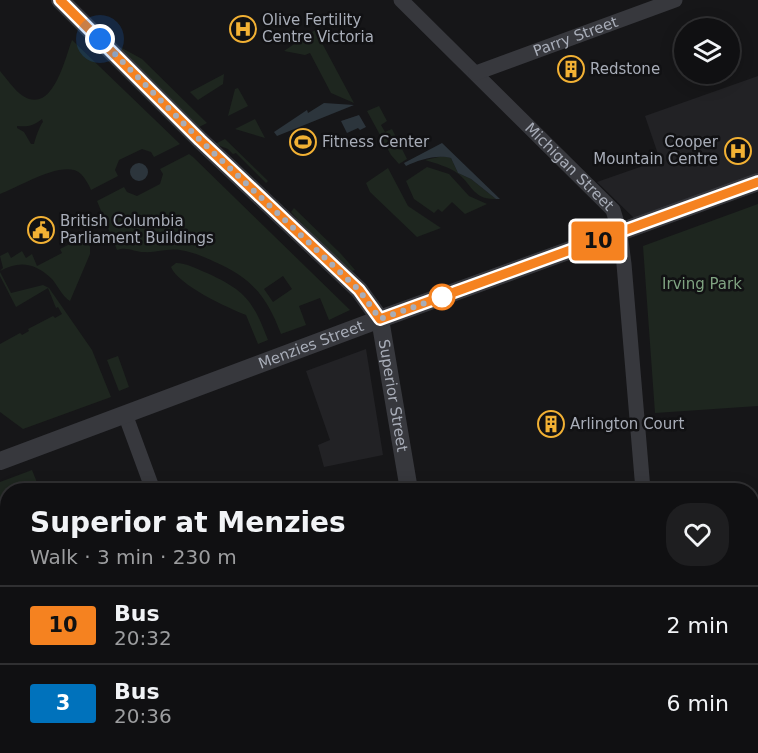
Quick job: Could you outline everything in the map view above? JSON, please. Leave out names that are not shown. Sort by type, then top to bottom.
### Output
[{"type":"street","name":"Superior Street","points":[[60,0],[200,140],[359,290],[380,319],[408,483]]},
{"type":"street","name":"Michigan Street","points":[[401,0],[613,210],[620,233],[642,483]]},
{"type":"street","name":"Parry Street","points":[[476,73],[675,0]]},
{"type":"street","name":"Menzies Street","points":[[0,461],[380,319],[758,182]]},
{"type":"street","points":[[125,414],[150,483]]},
{"type":"shaded area","points":[[758,76],[758,173],[635,219],[597,182],[660,160],[645,116]]},
{"type":"shaded area","points":[[324,103],[354,105],[277,136],[274,132],[307,110],[308,113]]},
{"type":"shaded area","points":[[359,115],[366,127],[347,133],[341,121]]},
{"type":"shaded area","points":[[442,143],[500,199],[496,199],[471,179],[458,173],[451,158],[428,158],[406,166],[404,163]]},
{"type":"shaded area","points":[[139,163],[145,166],[148,172],[145,178],[139,181],[133,178],[130,172],[133,166]]},
{"type":"shaded area","points":[[366,349],[383,455],[324,467],[318,445],[330,440],[306,371]]},
{"type":"green space","points":[[315,30],[354,103],[331,93],[310,53],[305,55],[284,51]]},
{"type":"green space","points":[[72,40],[180,144],[154,157],[151,152],[142,149],[119,160],[115,170],[118,176],[91,190],[81,174],[73,170],[64,170],[41,176],[0,194],[0,71],[23,96],[33,100],[42,98],[56,82]],"holes":[[[42,119],[43,122],[34,144],[31,144],[24,132],[17,128],[17,126],[33,125]]]},
{"type":"green space","points":[[120,47],[142,59],[207,123],[197,128]]},
{"type":"green space","points":[[224,74],[223,84],[198,100],[190,92]]},
{"type":"green space","points":[[238,88],[248,106],[228,116],[235,89]]},
{"type":"green space","points":[[379,106],[387,121],[381,125],[385,132],[392,129],[407,159],[399,164],[391,155],[367,111]]},
{"type":"green space","points":[[255,119],[265,138],[235,129]]},
{"type":"green space","points":[[225,139],[268,181],[266,183],[236,153],[233,154],[228,149],[215,144]]},
{"type":"green space","points":[[189,154],[350,310],[329,320],[320,298],[299,306],[306,325],[281,334],[270,309],[257,290],[228,268],[180,250],[140,252],[117,250],[97,201],[124,187],[127,192],[137,196],[160,184],[163,174],[160,169]],"holes":[[[283,276],[292,289],[273,302],[264,289]]]},
{"type":"green space","points":[[443,156],[451,158],[458,173],[471,179],[496,199],[482,197],[454,171],[425,160]]},
{"type":"green space","points":[[427,167],[449,174],[469,196],[487,204],[465,214],[452,202],[442,212],[438,209],[434,213],[414,199],[406,181]]},
{"type":"green space","points":[[388,168],[408,206],[441,228],[417,237],[370,192],[366,183]]},
{"type":"green space","name":"Irving Park","points":[[758,204],[758,406],[655,413],[643,246]]},
{"type":"green space","points":[[294,208],[355,270],[352,271],[316,239],[291,212]]},
{"type":"green space","points":[[86,236],[90,254],[70,301],[52,279],[40,269],[21,264],[0,271],[3,268],[0,256],[8,252],[11,258],[22,251],[26,258],[32,254],[37,266],[62,253],[60,249]]},
{"type":"green space","points":[[176,263],[207,273],[239,292],[252,306],[268,340],[258,344],[246,315],[204,295],[183,281],[171,267]]},
{"type":"green space","points":[[0,272],[11,293],[43,285],[49,288],[92,350],[111,397],[23,429],[0,412],[0,344],[20,333],[22,335],[29,331],[28,329],[53,316],[55,318],[62,314],[58,307],[56,308],[48,288],[16,307]]},
{"type":"green space","points":[[118,356],[129,387],[119,391],[107,360]]},
{"type":"green space","points":[[32,470],[37,483],[0,483]]},
{"type":"bus line","name":"10","points":[[60,0],[200,140],[359,290],[380,319],[758,182]]},
{"type":"place","name":"Olive Fertility Centre Victoria","points":[[243,29]]},
{"type":"place","name":"Redstone","points":[[571,69]]},
{"type":"place","name":"Fitness Center","points":[[303,142]]},
{"type":"place","name":"Cooper Mountain Centre","points":[[738,151]]},
{"type":"place","name":"British Columbia Parliament Buildings","points":[[41,230]]},
{"type":"place","name":"Arlington Court","points":[[551,424]]},
{"type":"route","points":[[100,39],[200,140],[359,290],[380,319],[442,297]]}]
